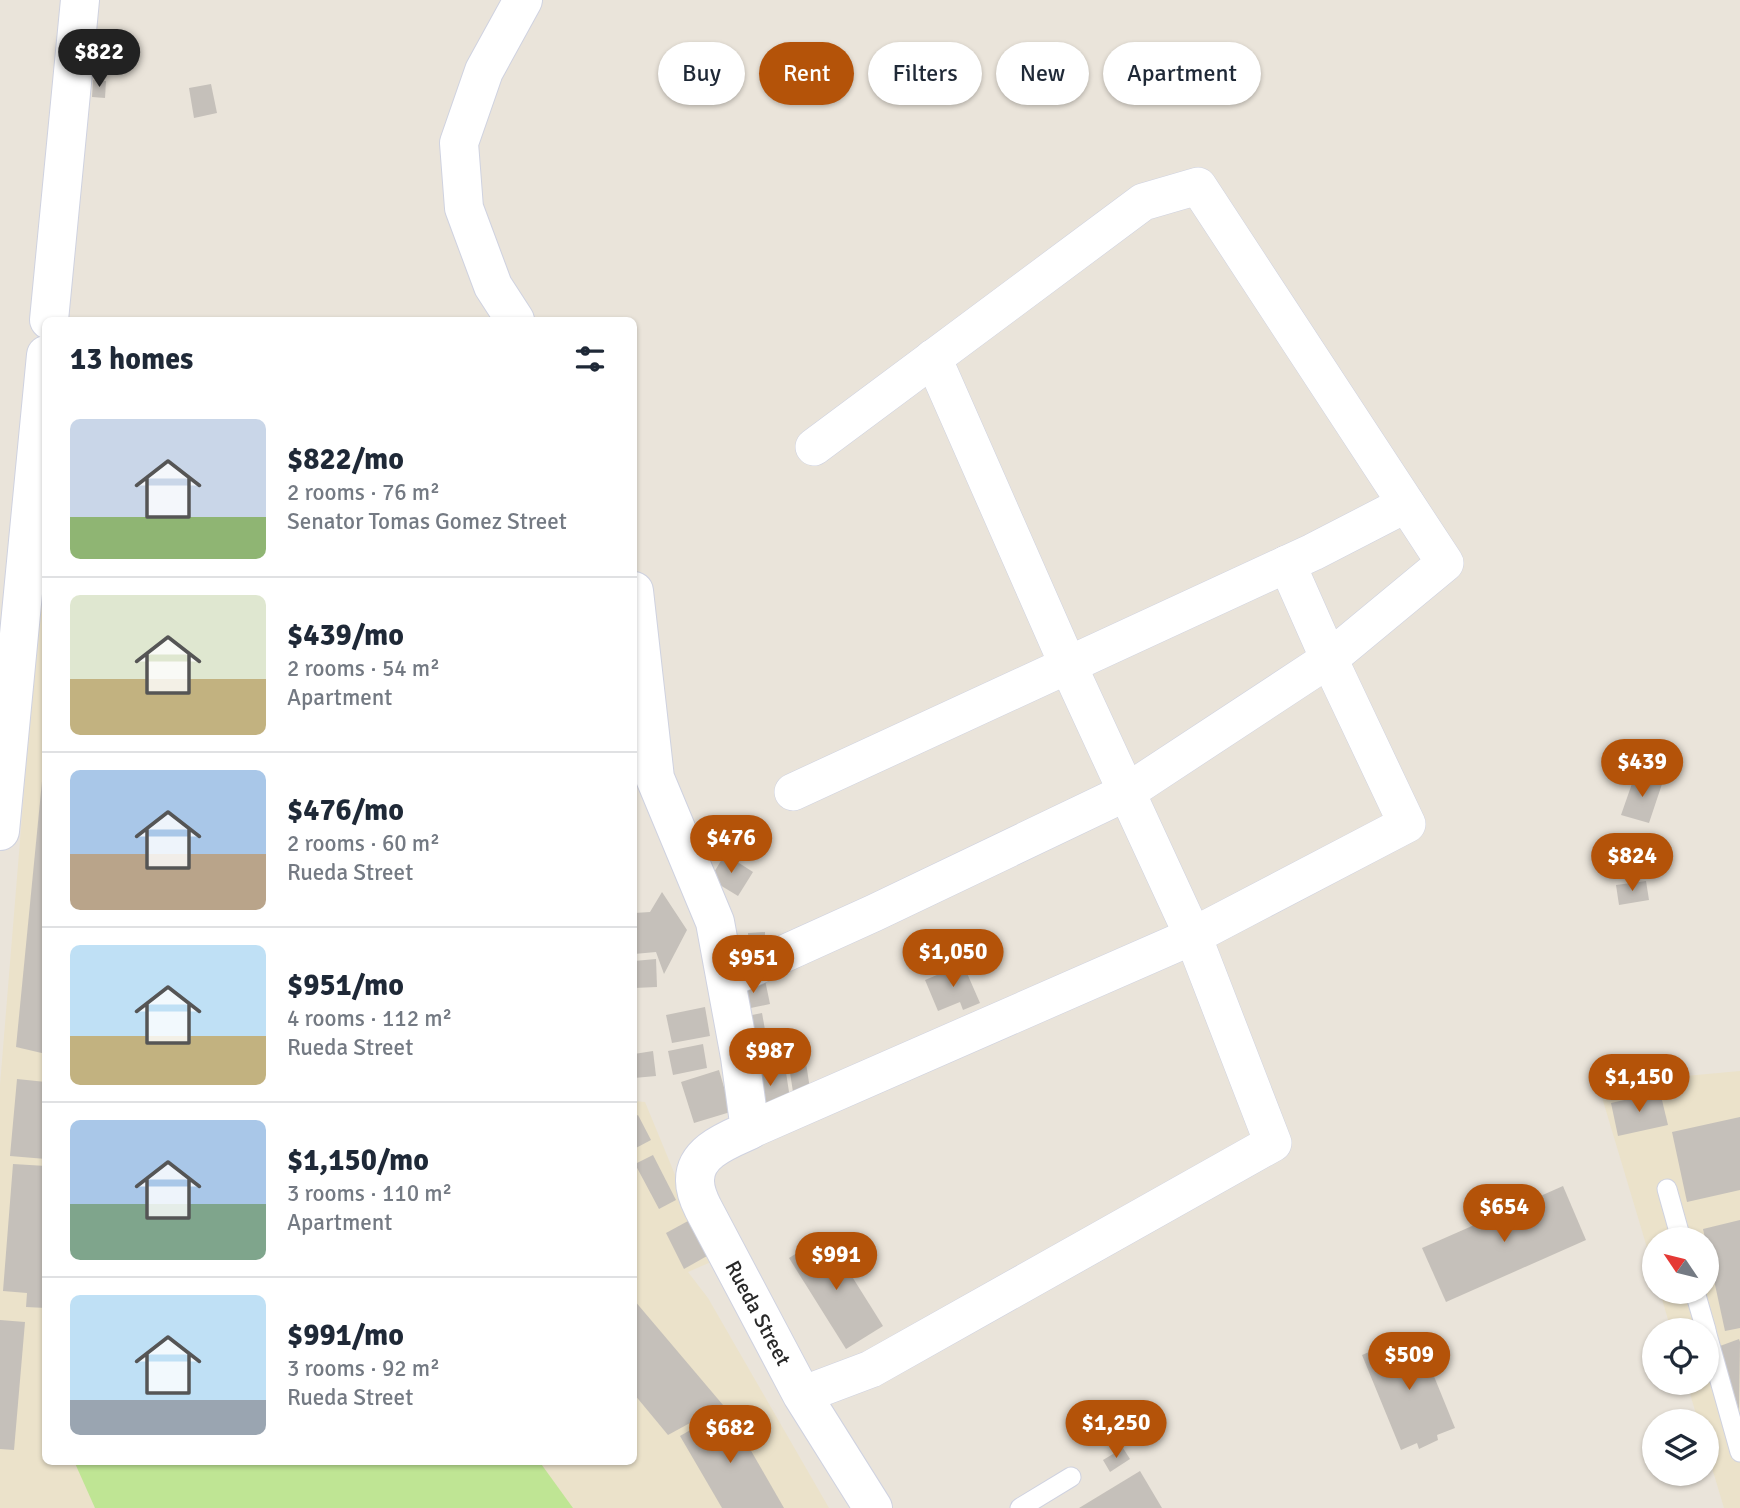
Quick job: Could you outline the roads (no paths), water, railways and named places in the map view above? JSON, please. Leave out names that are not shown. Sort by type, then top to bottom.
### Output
[{"type":"street","points":[[49,317],[80,0]]},
{"type":"street","points":[[513,317],[493,286],[464,208],[459,143],[484,71],[523,0]]},
{"type":"street","points":[[726,980],[874,913],[1127,792],[1329,659],[1445,563],[1198,186],[1143,202],[814,447]]},
{"type":"street","points":[[802,1395],[871,1368],[1273,1143],[1192,936],[1068,666],[933,358]]},
{"type":"street","points":[[0,831],[9,641],[42,386]]},
{"type":"street","points":[[793,792],[1287,564],[1406,505]]},
{"type":"street","points":[[637,618],[655,778],[715,922],[740,1057],[750,1130],[1192,936],[1407,824],[1287,564]]},
{"type":"street","name":"Rueda Street","points":[[750,1130],[714,1147],[701,1159],[694,1179],[697,1192],[802,1395],[873,1508]]},
{"type":"lane","points":[[1667,1189],[1678,1227]]},
{"type":"lane","points":[[1719,1377],[1740,1452]]},
{"type":"lane","points":[[1020,1508],[1071,1477]]}]
